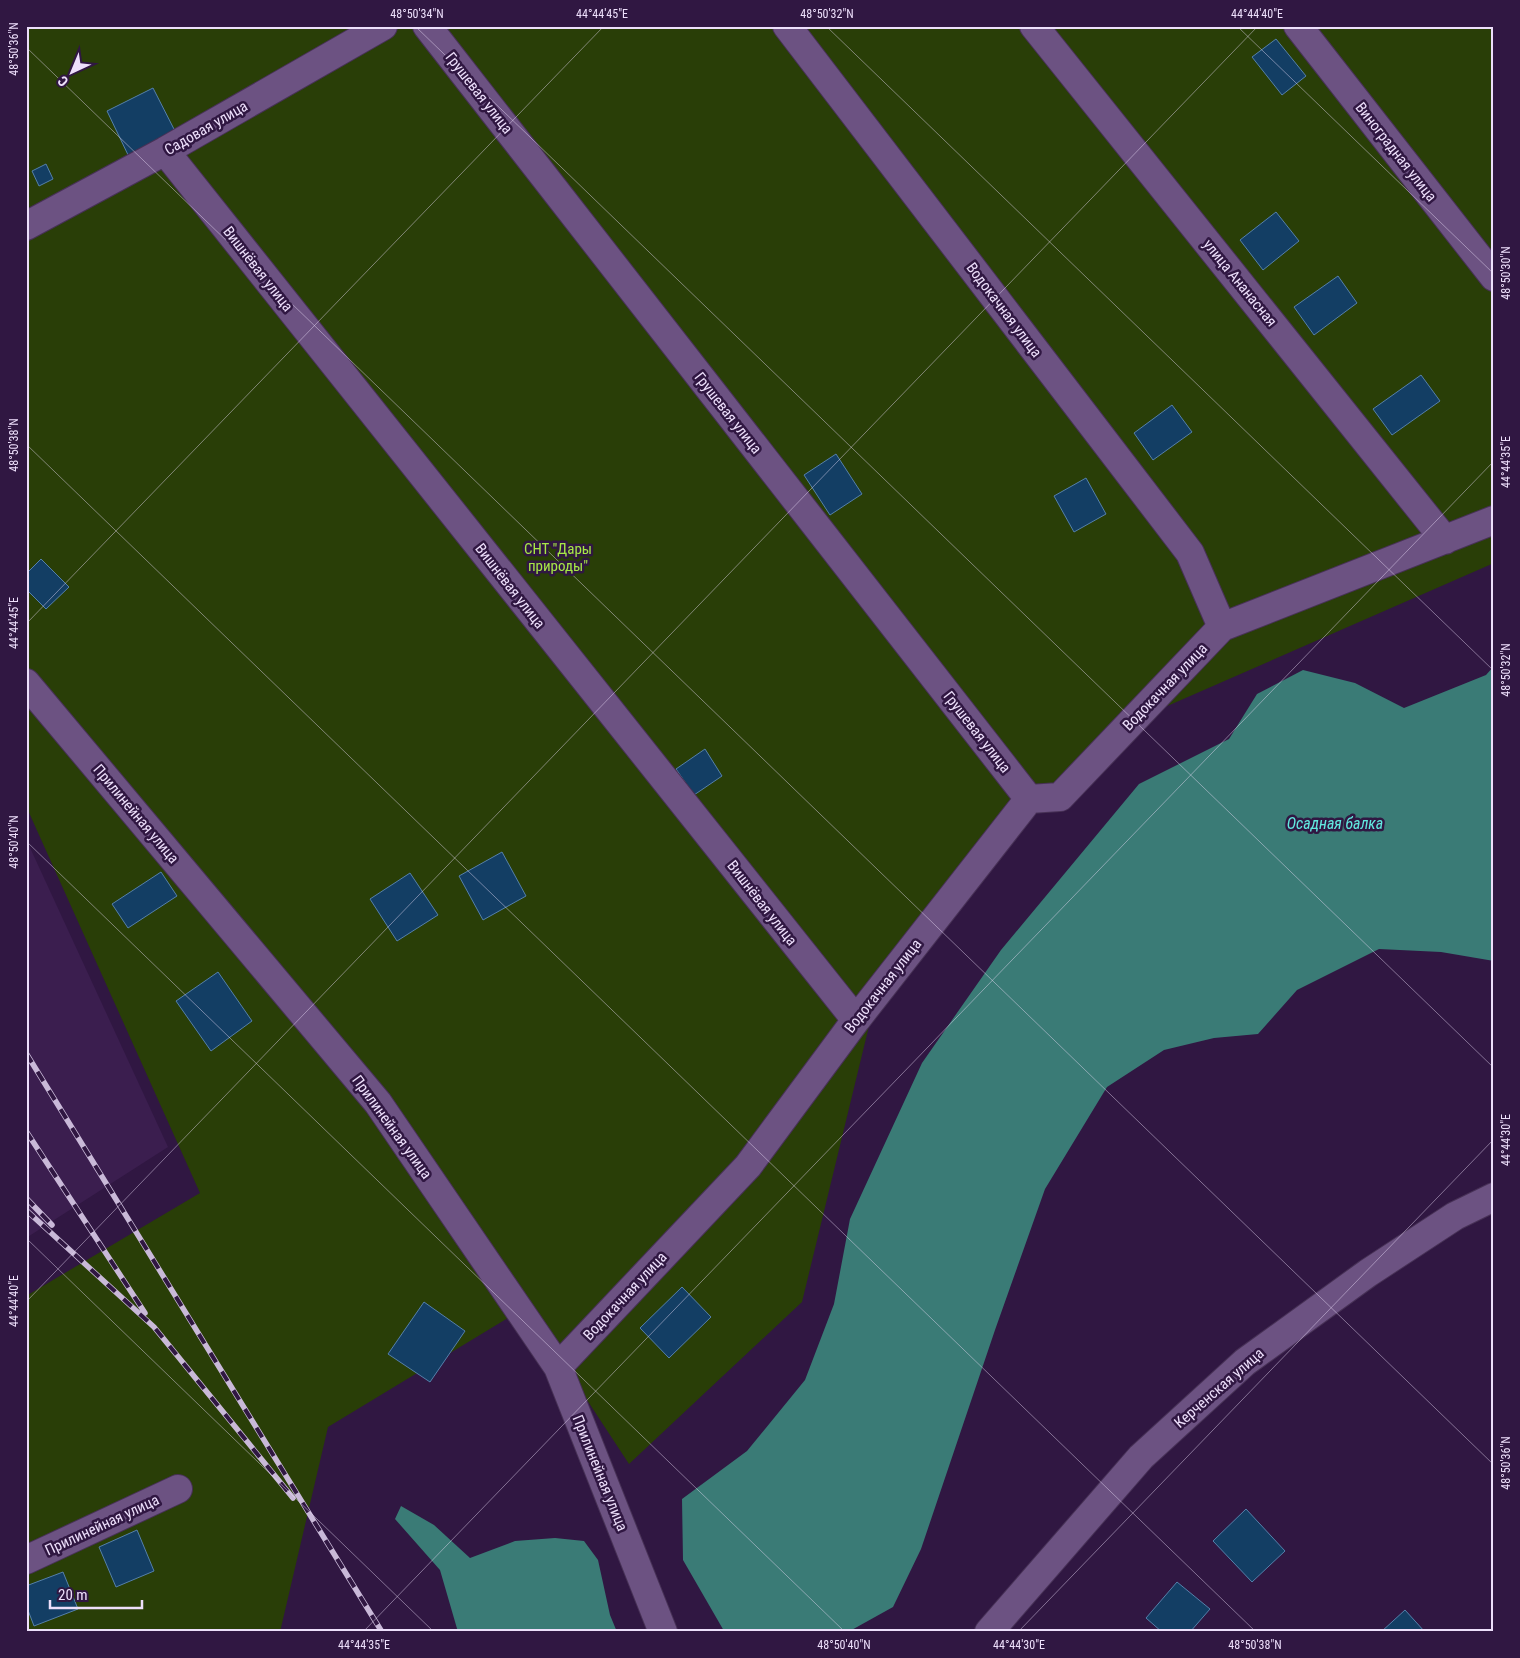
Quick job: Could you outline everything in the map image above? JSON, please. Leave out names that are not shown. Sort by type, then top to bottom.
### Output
[{"type":"street","name":"Садовая улица","points":[[26,226],[165,151],[384,26]]},
{"type":"street","name":"Грушевая улица","points":[[427,26],[1029,799]]},
{"type":"street","name":"Водокачная улица","points":[[787,26],[1190,553],[1222,627]]},
{"type":"street","name":"улица Ананасная","points":[[1034,26],[1445,540]]},
{"type":"street","name":"Виноградная улица","points":[[1298,26],[1494,277]]},
{"type":"street","name":"Вишнёвая улица","points":[[165,151],[856,1020]]},
{"type":"street","name":"Водокачная улица","points":[[558,1367],[748,1166],[856,1020],[1029,799],[1060,797],[1222,627],[1494,520]]},
{"type":"street","name":"Прилинейная улица","points":[[26,683],[378,1103],[558,1367],[663,1632]]},
{"type":"street","name":"Керченская улица","points":[[989,1632],[1142,1457],[1244,1362],[1368,1273],[1455,1216],[1494,1197]]},
{"type":"street","name":"Прилинейная улица","points":[[26,1560],[178,1489]]},
{"type":"shaded area","points":[[26,839],[168,1147],[26,1238]]},
{"type":"green space","name":"СНТ \"Дары природы\"","points":[[26,26],[1494,26],[1494,563],[1165,707],[1036,809],[869,1026],[802,1302],[629,1464],[526,1307],[328,1427],[280,1632],[26,1632],[26,1296],[200,1193],[26,806]]},
{"type":"water","name":"Осадная балка","points":[[1494,666],[1494,961],[1441,952],[1379,949],[1297,990],[1258,1034],[1214,1038],[1164,1050],[1107,1087],[1045,1189],[921,1549],[893,1607],[848,1632],[724,1631],[683,1560],[682,1499],[747,1451],[805,1380],[834,1304],[850,1219],[922,1063],[1001,950],[1139,784],[1229,739],[1257,694],[1303,670],[1355,683],[1404,708],[1486,675]]},
{"type":"water","points":[[401,1506],[434,1525],[470,1558],[515,1541],[555,1538],[584,1541],[598,1560],[610,1615],[617,1632],[458,1632],[440,1570],[395,1519]]},
{"type":"building","points":[[1276,39],[1306,76],[1282,95],[1252,57]]},
{"type":"building","points":[[153,88],[177,135],[130,159],[107,111]]},
{"type":"building","points":[[46,164],[53,179],[39,186],[32,171]]},
{"type":"building","points":[[1276,212],[1299,241],[1263,270],[1240,240]]},
{"type":"building","points":[[1338,276],[1357,303],[1314,335],[1294,307]]},
{"type":"building","points":[[1421,375],[1440,401],[1392,435],[1373,409]]},
{"type":"building","points":[[1172,405],[1192,432],[1153,460],[1134,433]]},
{"type":"building","points":[[836,454],[862,494],[830,515],[804,475]]},
{"type":"building","points":[[1086,478],[1106,514],[1074,532],[1054,496]]},
{"type":"building","points":[[41,559],[69,587],[46,609],[26,589],[26,574]]},
{"type":"building","points":[[705,749],[722,776],[694,795],[676,769]]},
{"type":"building","points":[[502,852],[526,896],[483,920],[459,876]]},
{"type":"building","points":[[161,872],[177,896],[128,928],[112,904]]},
{"type":"building","points":[[410,873],[438,915],[397,941],[370,899]]},
{"type":"building","points":[[218,972],[252,1021],[211,1051],[176,1001]]},
{"type":"building","points":[[682,1287],[711,1317],[669,1358],[640,1328]]},
{"type":"building","points":[[424,1302],[465,1331],[430,1382],[388,1354]]},
{"type":"building","points":[[1246,1509],[1285,1551],[1252,1582],[1213,1541]]},
{"type":"building","points":[[137,1530],[154,1571],[116,1587],[99,1547]]},
{"type":"building","points":[[63,1572],[78,1609],[34,1626],[26,1605],[26,1586]]},
{"type":"building","points":[[1177,1582],[1210,1609],[1190,1632],[1162,1632],[1146,1618]]},
{"type":"building","points":[[1405,1610],[1425,1632],[1381,1632]]},
{"type":"railway","points":[[26,1053],[382,1632]]},
{"type":"railway","points":[[26,1131],[145,1313]]},
{"type":"railway","points":[[26,1198],[52,1225]]},
{"type":"railway","points":[[26,1210],[154,1327],[293,1498]]}]
